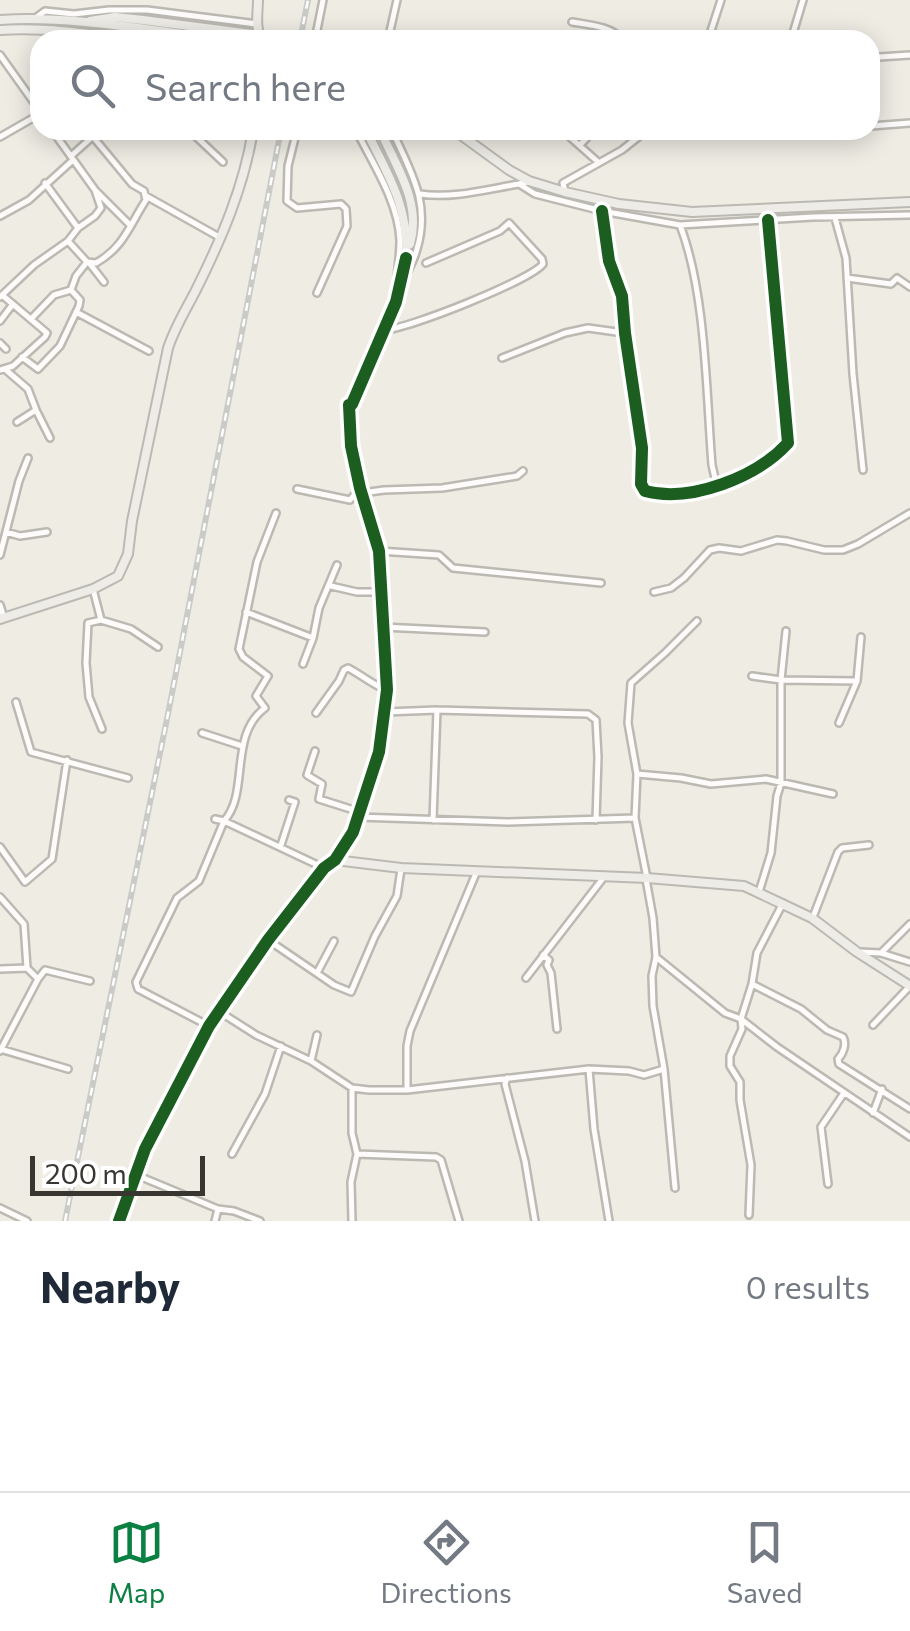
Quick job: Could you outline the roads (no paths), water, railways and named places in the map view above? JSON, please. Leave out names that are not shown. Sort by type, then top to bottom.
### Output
[{"type":"main road","points":[[258,0],[259,30]]},
{"type":"main road","points":[[80,28],[115,17],[205,30]]},
{"type":"main road","points":[[0,20],[34,19],[89,30]]},
{"type":"main road","points":[[0,30],[114,30]]},
{"type":"main road","points":[[2,618],[93,589],[118,576],[128,554],[168,348],[232,211],[251,140]]},
{"type":"main road","points":[[371,140],[406,220],[406,258]]},
{"type":"main road","points":[[385,140],[408,192],[413,215],[413,234],[406,258]]},
{"type":"main road","points":[[468,140],[524,182],[619,204],[692,212],[910,202]]},
{"type":"main road","points":[[335,860],[402,868],[744,886],[812,918],[910,986]]},
{"type":"street","points":[[317,30],[323,0]]},
{"type":"street","points":[[390,30],[397,0]]},
{"type":"street","points":[[711,30],[721,0]]},
{"type":"street","points":[[794,30],[803,0]]},
{"type":"street","points":[[34,19],[45,11],[74,14],[148,10],[257,24]]},
{"type":"street","points":[[572,22],[610,30]]},
{"type":"street","points":[[0,55],[30,98]]},
{"type":"street","points":[[880,57],[910,55]]},
{"type":"street","points":[[0,138],[30,118]]},
{"type":"street","points":[[880,125],[910,123]]},
{"type":"street","points":[[59,140],[95,190],[130,225]]},
{"type":"street","points":[[0,216],[28,200],[92,140]]},
{"type":"street","points":[[96,140],[146,196],[218,237]]},
{"type":"street","points":[[200,140],[223,162]]},
{"type":"street","points":[[294,140],[288,166],[287,201],[297,208],[340,204],[346,209],[346,226],[317,293]]},
{"type":"street","points":[[361,140],[398,225],[396,302]]},
{"type":"street","points":[[119,1221],[153,1132],[209,1026],[268,940],[350,839],[379,752],[387,690],[379,551],[351,446],[349,405],[416,255],[421,235],[420,194],[396,140]]},
{"type":"street","points":[[574,140],[598,162]]},
{"type":"street","points":[[580,145],[585,140]]},
{"type":"street","points":[[565,192],[563,182],[635,140]]},
{"type":"street","points":[[420,194],[472,192],[524,182],[522,188],[535,194],[602,212],[680,225],[910,215]]},
{"type":"street","points":[[45,183],[78,228]]},
{"type":"street","points":[[50,438],[28,389],[3,370],[22,358],[47,333],[1,296],[95,216],[101,208],[95,190]]},
{"type":"street","points":[[71,290],[76,276],[88,263],[104,259],[125,239],[146,196]]},
{"type":"street","points":[[602,212],[609,262],[622,296],[642,448],[641,484],[645,491],[683,494],[718,487],[772,459],[788,443],[768,220]]},
{"type":"street","points":[[835,218],[846,258],[863,470]]},
{"type":"street","points":[[384,330],[482,296],[529,275],[543,264],[510,223],[500,231],[426,262]]},
{"type":"street","points":[[680,225],[690,250],[700,316],[712,465],[718,487]]},
{"type":"street","points":[[68,241],[104,282]]},
{"type":"street","points":[[396,302],[406,258]]},
{"type":"street","points":[[847,278],[891,284],[897,278],[910,286]]},
{"type":"street","points":[[22,358],[41,368],[60,346],[80,300],[71,290]]},
{"type":"street","points":[[32,318],[54,295],[71,290]]},
{"type":"street","points":[[0,321],[13,304]]},
{"type":"street","points":[[76,312],[150,352]]},
{"type":"street","points":[[502,358],[588,328],[625,332]]},
{"type":"street","points":[[17,422],[36,410]]},
{"type":"street","points":[[0,554],[18,481],[28,458]]},
{"type":"street","points":[[297,488],[350,500],[361,490],[442,488],[517,476],[523,471]]},
{"type":"street","points":[[209,1026],[138,989],[136,982],[177,898],[199,881],[224,821],[233,812],[242,746],[253,716],[264,708],[256,696],[268,676],[243,657],[239,648],[257,562],[276,513]]},
{"type":"street","points":[[654,592],[671,588],[710,550],[740,551],[787,540],[824,550],[843,550],[910,513]]},
{"type":"street","points":[[6,532],[20,536],[48,532]]},
{"type":"street","points":[[379,551],[439,554],[453,568],[601,583]]},
{"type":"street","points":[[303,664],[319,608],[337,565]]},
{"type":"street","points":[[330,586],[382,592]]},
{"type":"street","points":[[93,589],[101,620]]},
{"type":"street","points":[[0,605],[2,618]]},
{"type":"street","points":[[245,612],[313,638]]},
{"type":"street","points":[[102,729],[89,697],[88,622],[101,620],[131,629],[158,647]]},
{"type":"street","points":[[675,1188],[664,1069],[653,1006],[653,918],[634,818],[637,774],[628,723],[631,683],[666,654],[696,621]]},
{"type":"street","points":[[384,626],[484,632]]},
{"type":"street","points":[[759,892],[771,853],[781,783],[786,631]]},
{"type":"street","points":[[839,723],[857,681],[861,637]]},
{"type":"street","points":[[316,713],[348,668],[387,690]]},
{"type":"street","points":[[752,676],[857,681]]},
{"type":"street","points":[[16,702],[31,752],[128,778]]},
{"type":"street","points":[[433,820],[437,710]]},
{"type":"street","points":[[385,712],[593,716],[598,758],[596,820]]},
{"type":"street","points":[[202,733],[242,746]]},
{"type":"street","points":[[316,751],[307,775],[322,784],[319,798],[359,815],[508,822],[634,818]]},
{"type":"street","points":[[0,846],[25,882],[52,858],[67,760]]},
{"type":"street","points":[[637,774],[711,784],[758,778],[833,794]]},
{"type":"street","points":[[281,846],[295,802],[289,800]]},
{"type":"street","points":[[214,819],[324,868]]},
{"type":"street","points":[[812,918],[838,852],[842,848],[869,845]]},
{"type":"street","points":[[268,940],[334,986],[352,992],[375,936],[398,896],[402,868]]},
{"type":"street","points":[[407,1090],[410,1031],[478,870]]},
{"type":"street","points":[[526,978],[604,877]]},
{"type":"street","points":[[0,897],[24,924],[27,968],[38,979]]},
{"type":"street","points":[[749,1215],[751,1164],[740,1082],[730,1066],[730,1056],[742,1029],[741,1018],[757,953],[782,903]]},
{"type":"street","points":[[881,953],[910,924]]},
{"type":"street","points":[[317,974],[334,941]]},
{"type":"street","points":[[857,952],[881,953],[910,962]]},
{"type":"street","points":[[543,955],[552,973],[556,1029]]},
{"type":"street","points":[[656,957],[725,1013],[741,1018],[776,1047],[910,1137]]},
{"type":"street","points":[[0,970],[27,968]]},
{"type":"street","points":[[68,1069],[0,1050],[45,970],[90,981]]},
{"type":"street","points":[[752,984],[843,1037],[839,1064],[910,1109]]},
{"type":"street","points":[[873,1024],[910,986]]},
{"type":"street","points":[[220,1012],[352,1088],[407,1090],[589,1069],[644,1074],[664,1069]]},
{"type":"street","points":[[311,1061],[317,1034]]},
{"type":"street","points":[[232,1154],[265,1094],[282,1046]]},
{"type":"street","points":[[589,1069],[609,1221]]},
{"type":"street","points":[[507,1078],[535,1221]]},
{"type":"street","points":[[352,1088],[352,1133],[357,1154],[351,1182],[352,1221]]},
{"type":"street","points":[[873,1113],[882,1089]]},
{"type":"street","points":[[828,1184],[821,1128],[844,1093]]},
{"type":"street","points":[[357,1154],[441,1160],[459,1221]]},
{"type":"street","points":[[134,1174],[218,1209],[260,1221]]},
{"type":"street","points":[[0,1208],[28,1221]]},
{"type":"street","points":[[215,1221],[218,1209]]},
{"type":"railway","points":[[302,30],[308,0]]},
{"type":"railway","points":[[65,1221],[279,140]]}]
